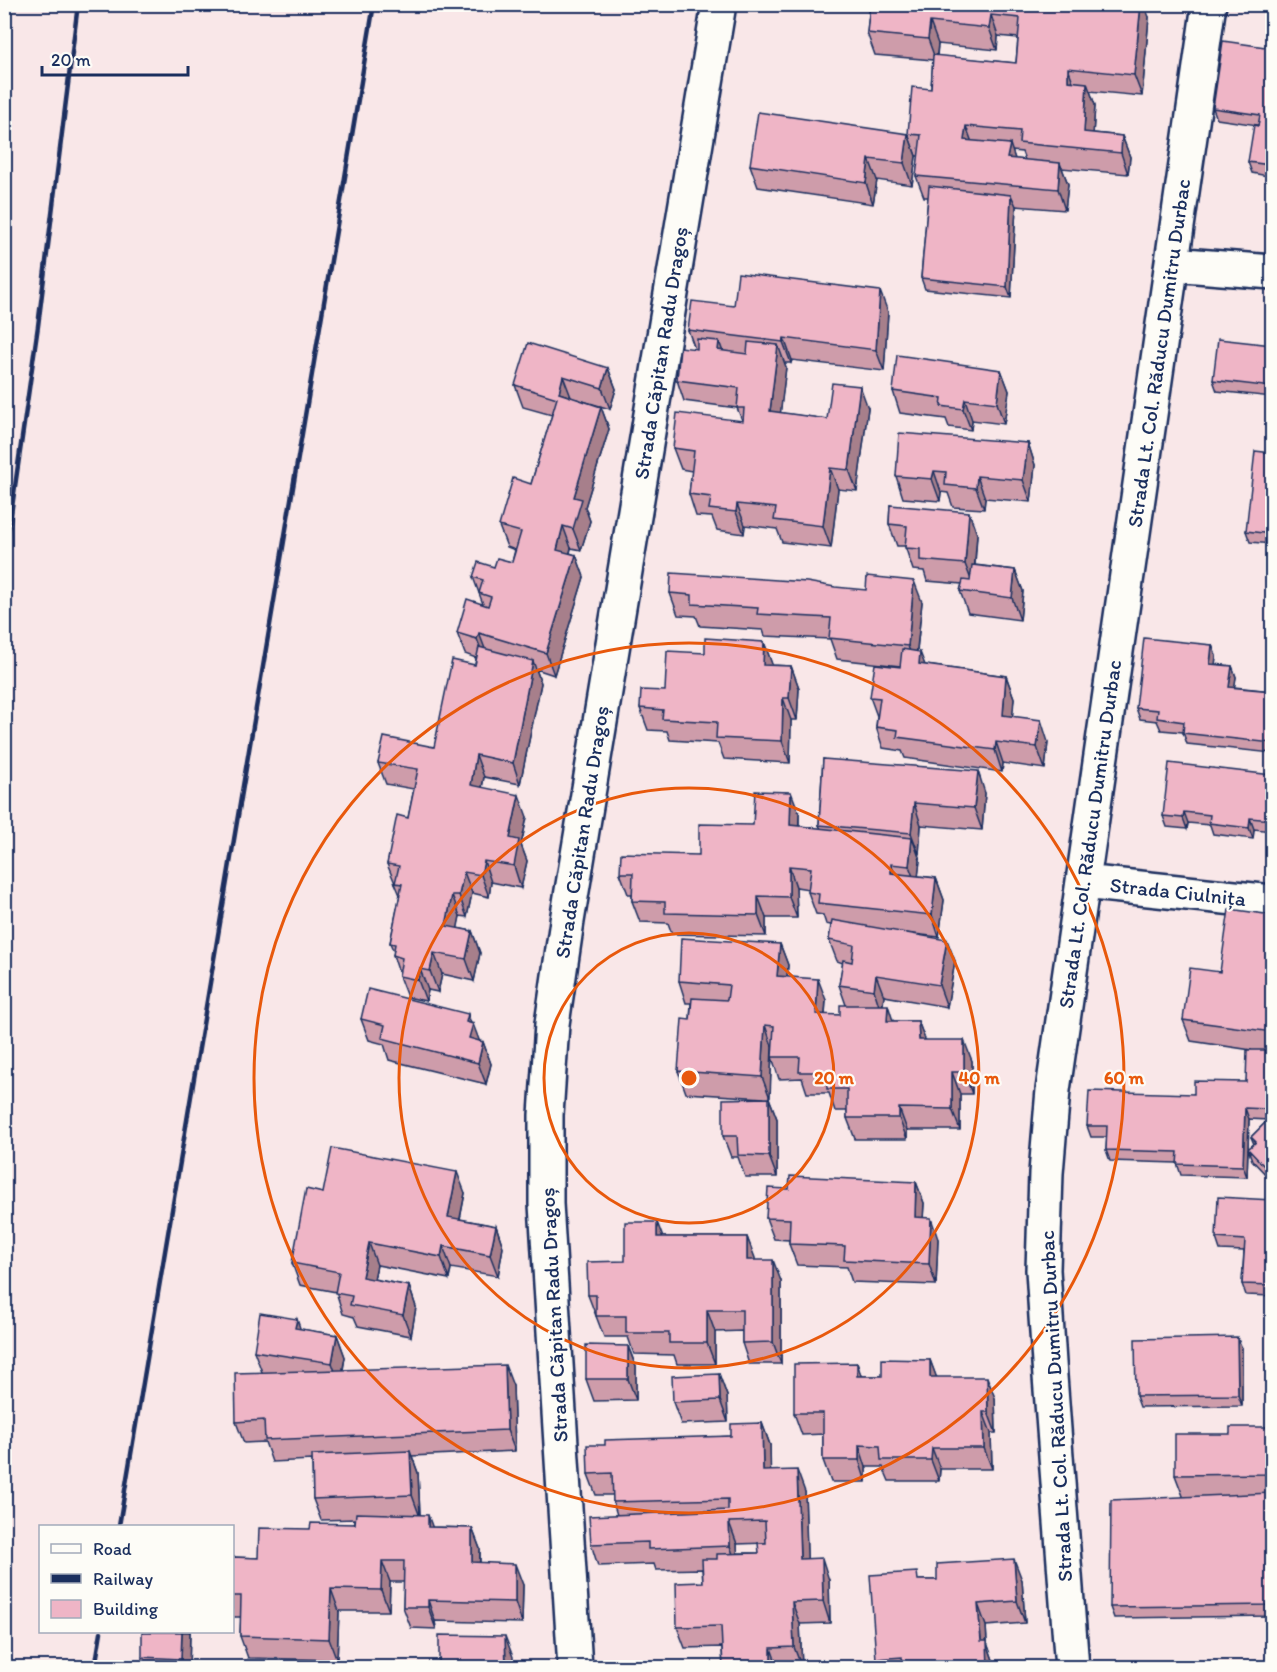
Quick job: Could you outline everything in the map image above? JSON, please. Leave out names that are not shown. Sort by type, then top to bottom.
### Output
[{"type":"street","name":"Strada Căpitan Radu Dragoș","points":[[575,1668],[546,1204],[546,1115],[552,1024],[567,921],[719,4]]},
{"type":"street","name":"Strada Lt. Col. Răducu Dumitru Durbac","points":[[1072,1668],[1043,1270],[1046,1173],[1053,1090],[1209,4]]},
{"type":"street","points":[[1172,264],[1272,272]]},
{"type":"street","name":"Strada Ciulnița","points":[[1083,882],[1272,902]]},
{"type":"building","points":[[870,4],[1141,4],[1134,75],[1068,68],[1068,81],[1087,83],[1084,132],[1122,136],[1121,153],[1019,143],[1020,131],[966,126],[964,140],[1010,144],[1007,158],[1060,163],[1058,189],[916,176],[921,135],[908,134],[912,87],[931,89],[933,55],[1016,63],[1020,18],[991,15],[989,28],[930,22],[928,39],[867,33]]},
{"type":"building","points":[[1223,41],[1272,48],[1272,182],[1267,182],[1270,165],[1248,162],[1254,125],[1258,126],[1260,115],[1213,108]]},
{"type":"building","points":[[758,112],[908,134],[904,163],[869,159],[866,183],[750,165]]},
{"type":"building","points":[[929,186],[1011,195],[1007,287],[921,278]]},
{"type":"building","points":[[738,273],[880,291],[876,350],[784,338],[783,342],[688,330],[692,301],[734,306]]},
{"type":"building","points":[[697,339],[719,341],[718,350],[747,354],[748,342],[778,345],[770,411],[827,419],[832,383],[860,386],[849,470],[830,468],[823,526],[774,520],[776,508],[737,504],[736,512],[709,509],[711,497],[689,494],[694,451],[673,448],[677,413],[743,421],[744,408],[737,408],[739,388],[677,380],[680,347],[697,349]]},
{"type":"building","points":[[1218,339],[1272,345],[1272,387],[1213,380]]},
{"type":"building","points":[[528,343],[608,368],[602,388],[563,376],[559,393],[601,407],[574,497],[582,499],[573,529],[563,526],[557,550],[576,555],[546,653],[479,633],[477,639],[457,633],[467,599],[488,606],[491,597],[479,593],[483,580],[473,577],[478,562],[494,567],[497,558],[512,562],[521,532],[499,526],[513,478],[531,484],[557,398],[515,385]]},
{"type":"building","points":[[897,355],[1001,370],[997,403],[965,399],[963,409],[941,406],[942,398],[893,391]]},
{"type":"building","points":[[899,433],[1028,443],[1023,480],[977,476],[976,488],[945,485],[946,472],[934,471],[932,479],[896,476]]},
{"type":"building","points":[[1255,451],[1272,453],[1272,534],[1246,531]]},
{"type":"building","points":[[890,505],[969,512],[965,564],[920,560],[920,549],[905,548],[907,526],[889,524]]},
{"type":"building","points":[[972,565],[1015,570],[1012,598],[960,591],[963,580],[970,581]]},
{"type":"building","points":[[671,573],[807,582],[866,590],[867,576],[914,581],[908,646],[829,638],[831,618],[757,614],[758,608],[692,604],[692,595],[670,593]]},
{"type":"building","points":[[705,638],[764,642],[763,665],[791,666],[789,698],[783,698],[782,741],[716,738],[717,722],[662,719],[663,710],[640,708],[641,690],[665,691],[667,651],[705,653]]},
{"type":"building","points":[[1144,638],[1212,645],[1210,664],[1232,666],[1229,687],[1272,691],[1272,743],[1183,733],[1184,722],[1157,718],[1158,710],[1136,708]]},
{"type":"building","points":[[479,647],[533,661],[513,763],[476,755],[471,785],[519,795],[510,838],[519,840],[514,866],[484,861],[481,875],[464,872],[459,895],[452,895],[446,926],[472,931],[466,959],[434,953],[430,971],[420,969],[418,980],[399,976],[402,958],[393,955],[395,944],[390,943],[402,884],[395,883],[399,866],[387,864],[397,815],[408,818],[418,769],[378,763],[384,737],[434,747],[452,660],[475,665]]},
{"type":"building","points":[[902,649],[920,652],[919,664],[1006,676],[1003,715],[1041,720],[1037,747],[996,742],[995,750],[897,737],[898,730],[876,727],[880,698],[870,697],[875,664],[900,667]]},
{"type":"building","points":[[823,759],[978,771],[974,808],[914,803],[911,833],[819,825]]},
{"type":"building","points":[[1169,763],[1272,775],[1272,820],[1250,818],[1249,828],[1209,823],[1210,815],[1184,812],[1183,818],[1163,816]]},
{"type":"building","points":[[755,791],[791,792],[790,825],[912,838],[909,866],[891,864],[891,873],[936,878],[932,915],[818,903],[819,894],[808,892],[811,868],[789,866],[789,897],[758,896],[758,915],[665,913],[665,902],[632,901],[633,873],[620,873],[621,853],[699,855],[699,824],[753,825]]},
{"type":"building","points":[[1229,909],[1272,915],[1272,1032],[1183,1020],[1190,968],[1220,972]]},
{"type":"building","points":[[832,920],[947,940],[939,985],[876,975],[874,990],[839,985],[843,960],[852,962],[854,945],[829,940]]},
{"type":"building","points":[[681,938],[780,944],[777,976],[818,979],[816,1014],[840,1015],[840,1005],[888,1005],[887,1021],[918,1021],[919,1040],[964,1040],[964,1072],[952,1072],[952,1109],[899,1108],[899,1118],[847,1118],[847,1089],[827,1089],[827,1072],[799,1072],[800,1057],[772,1057],[774,1026],[765,1025],[762,1077],[678,1071],[682,1019],[690,1020],[692,998],[727,1000],[729,985],[679,981]]},
{"type":"building","points":[[368,989],[468,1014],[466,1022],[473,1024],[469,1038],[483,1042],[478,1063],[382,1038],[385,1025],[361,1019]]},
{"type":"building","points":[[1247,1050],[1272,1050],[1272,1083],[1268,1083],[1267,1109],[1245,1108],[1243,1166],[1177,1164],[1178,1152],[1106,1150],[1107,1126],[1087,1126],[1089,1091],[1194,1094],[1194,1081],[1246,1082]]},
{"type":"building","points":[[769,1098],[769,1156],[738,1155],[737,1136],[723,1136],[723,1099]]},
{"type":"building","points":[[1272,1116],[1272,1180],[1264,1166],[1248,1149],[1256,1142],[1251,1137]]},
{"type":"building","points":[[332,1148],[457,1172],[448,1217],[496,1226],[490,1255],[443,1246],[441,1257],[369,1243],[362,1277],[409,1286],[403,1315],[350,1305],[352,1296],[335,1293],[339,1272],[292,1263],[306,1189],[323,1193]]},
{"type":"building","points":[[790,1176],[916,1182],[915,1217],[931,1218],[929,1264],[844,1260],[845,1246],[789,1244],[790,1219],[766,1218],[768,1188],[789,1189]]},
{"type":"building","points":[[1218,1197],[1272,1200],[1272,1285],[1242,1284],[1245,1240],[1216,1238]]},
{"type":"building","points":[[625,1222],[657,1222],[657,1237],[747,1237],[747,1260],[773,1260],[773,1342],[742,1343],[742,1310],[707,1310],[707,1343],[669,1343],[669,1333],[626,1333],[626,1316],[596,1316],[596,1295],[588,1295],[587,1262],[625,1261]]},
{"type":"building","points":[[260,1313],[297,1319],[295,1328],[337,1335],[332,1363],[254,1351]]},
{"type":"building","points":[[1237,1337],[1238,1395],[1136,1396],[1135,1339]]},
{"type":"building","points":[[586,1345],[628,1346],[628,1379],[586,1379]]},
{"type":"building","points":[[882,1359],[930,1360],[930,1377],[987,1377],[988,1412],[983,1412],[984,1448],[932,1448],[931,1460],[881,1460],[880,1446],[859,1445],[859,1460],[823,1460],[823,1413],[794,1413],[794,1364],[857,1363],[857,1376],[882,1376]]},
{"type":"building","points":[[505,1365],[507,1430],[265,1440],[264,1420],[236,1422],[235,1373]]},
{"type":"building","points":[[719,1374],[720,1400],[673,1402],[672,1376]]},
{"type":"building","points":[[762,1423],[763,1471],[797,1470],[800,1559],[822,1558],[823,1601],[792,1602],[794,1647],[771,1648],[771,1668],[723,1668],[721,1626],[677,1627],[676,1583],[703,1582],[702,1559],[717,1559],[717,1554],[759,1553],[758,1543],[766,1543],[765,1521],[729,1522],[730,1546],[648,1549],[648,1542],[591,1544],[589,1516],[728,1510],[728,1499],[613,1502],[612,1473],[588,1474],[587,1445],[605,1445],[605,1440],[731,1436],[731,1424]]},
{"type":"building","points":[[1230,1427],[1272,1427],[1272,1474],[1175,1475],[1175,1434],[1230,1434]]},
{"type":"building","points":[[410,1451],[412,1495],[313,1499],[312,1455]]},
{"type":"building","points":[[1272,1493],[1272,1605],[1110,1607],[1111,1500]]},
{"type":"building","points":[[356,1513],[428,1515],[428,1527],[472,1528],[472,1562],[515,1564],[515,1602],[428,1600],[428,1607],[403,1607],[404,1561],[382,1561],[381,1590],[331,1589],[329,1639],[240,1636],[241,1596],[234,1596],[234,1557],[258,1558],[259,1528],[310,1529],[311,1523],[355,1524]]},
{"type":"building","points":[[1014,1559],[1017,1601],[978,1604],[981,1641],[987,1641],[988,1668],[903,1668],[902,1657],[876,1659],[870,1575],[917,1572],[918,1580],[937,1580],[937,1564]]},
{"type":"building","points":[[142,1633],[182,1633],[181,1659],[142,1657]]},
{"type":"building","points":[[439,1635],[505,1636],[506,1668],[439,1668]]},
{"type":"railway","points":[[4,563],[38,326],[78,4]]},
{"type":"railway","points":[[119,1525],[374,4]]},
{"type":"railway","points":[[95,1668],[101,1633]]}]
